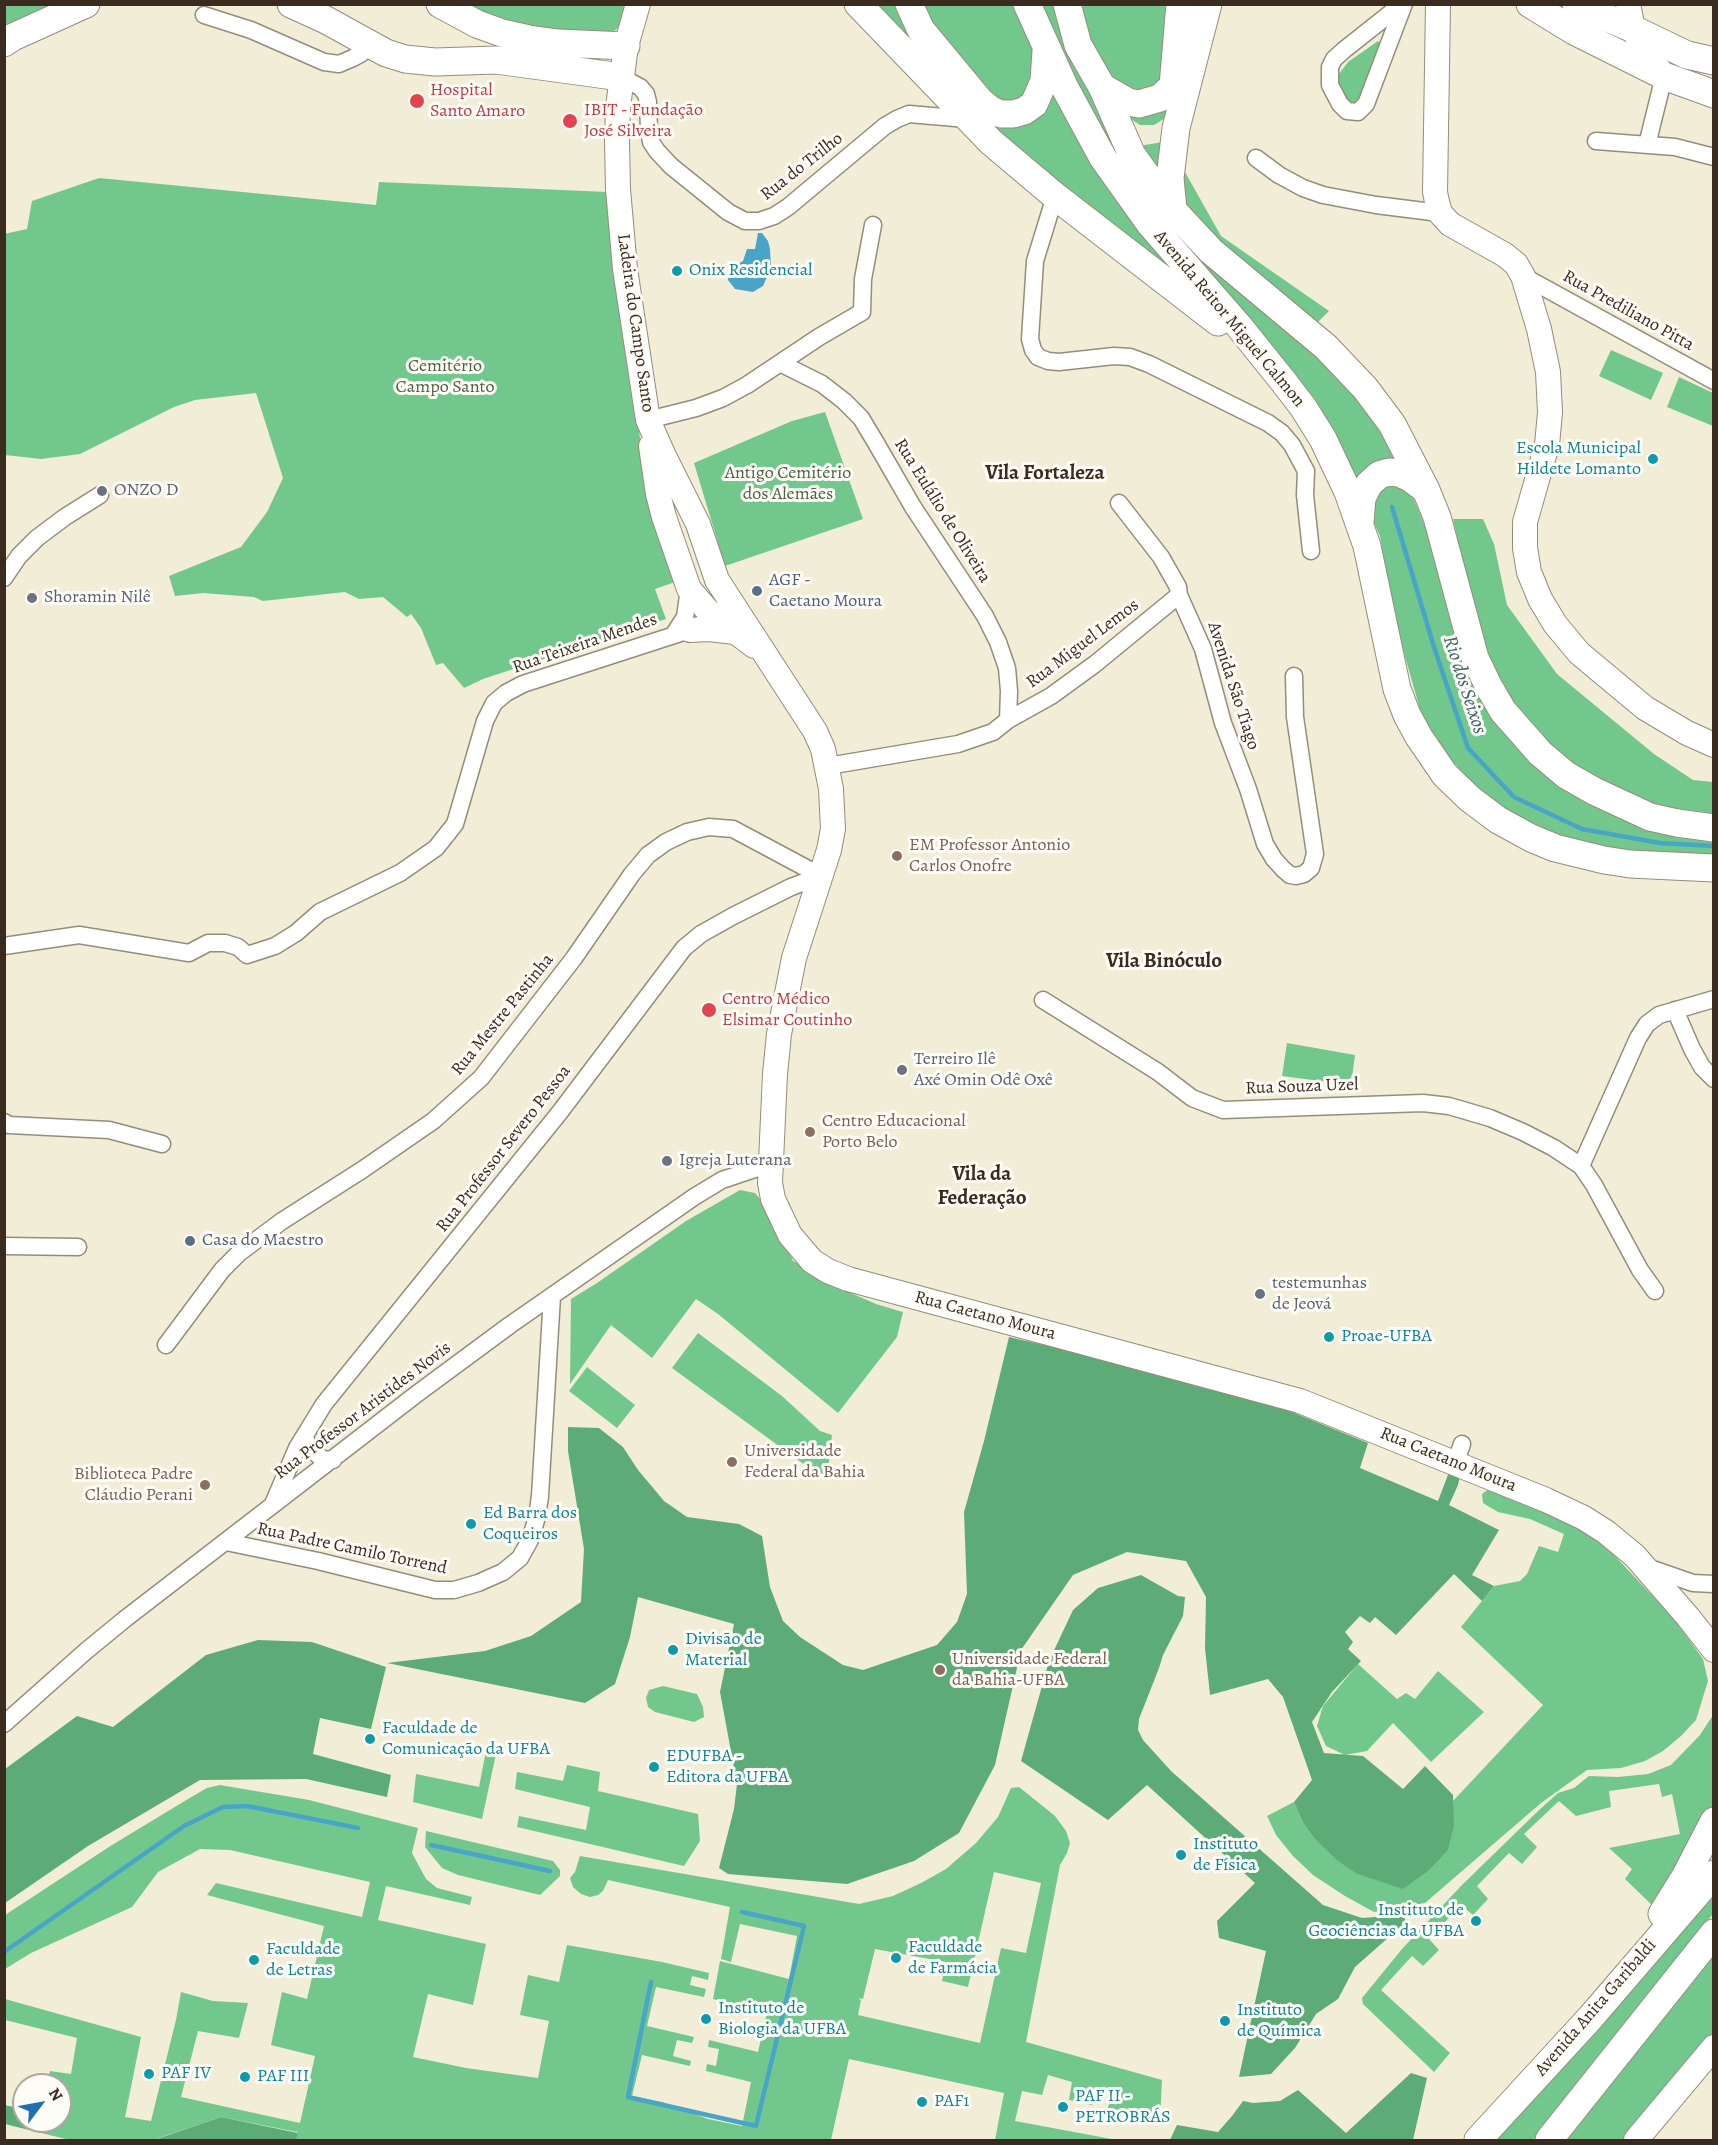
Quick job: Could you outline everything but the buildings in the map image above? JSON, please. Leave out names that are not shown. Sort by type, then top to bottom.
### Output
[{"type":"main road","points":[[4,43],[86,4]]},
{"type":"main road","points":[[291,4],[386,53],[423,62],[495,60],[621,77]]},
{"type":"main road","points":[[440,4],[477,24],[520,37],[558,43],[628,38]]},
{"type":"main road","name":"Ladeira do Campo Santo","points":[[638,4],[628,38],[621,77],[616,142],[618,189],[632,320],[648,420],[698,524],[715,576],[769,659]]},
{"type":"main road","points":[[858,4],[991,142],[1055,196],[1214,318],[1283,381]]},
{"type":"main road","points":[[909,4],[921,30],[980,101],[991,110],[1001,114],[1024,111],[1034,104],[1044,81],[1046,48]]},
{"type":"main road","name":"Avenida Reitor Miguel Calmon","points":[[1027,4],[1085,127],[1124,188],[1170,248],[1238,325],[1283,381],[1303,407],[1323,440],[1336,464],[1367,546],[1397,689],[1419,737],[1445,775],[1498,820],[1555,848],[1593,858],[1630,864],[1713,868]]},
{"type":"main road","name":"Avenida Reitor Miguel Calmon","points":[[1067,4],[1078,45],[1102,87],[1132,154],[1173,209],[1210,251],[1326,347],[1365,388],[1392,424],[1426,490],[1448,552],[1475,658],[1498,703],[1521,733],[1566,775],[1623,806],[1659,819],[1713,828]]},
{"type":"main road","points":[[1102,87],[1128,102],[1138,104],[1160,98],[1173,86],[1180,4]]},
{"type":"main road","points":[[1173,209],[1170,178],[1176,128],[1208,4]]},
{"type":"main road","points":[[1438,4],[1435,192],[1440,213],[1459,230],[1505,255],[1516,264],[1523,276],[1539,329],[1548,372],[1550,412],[1547,445],[1525,522],[1528,572],[1555,624],[1579,653],[1645,708],[1687,733],[1713,745]]},
{"type":"main road","points":[[1530,4],[1574,31],[1664,76],[1713,94]]},
{"type":"main road","points":[[1576,4],[1632,13],[1687,55],[1713,61]]},
{"type":"main road","points":[[1632,13],[1644,50],[1664,76]]},
{"type":"main road","points":[[648,420],[658,494],[689,589],[708,611],[769,659]]},
{"type":"main road","points":[[1360,523],[1362,498],[1368,484],[1379,475],[1389,472],[1399,473],[1426,490]]},
{"type":"main road","points":[[664,517],[667,511],[676,505],[681,504],[691,510]]},
{"type":"main road","points":[[689,589],[701,586],[715,576]]},
{"type":"main road","points":[[682,632],[715,629],[738,633]]},
{"type":"main road","name":"Rua Caetano Moura","points":[[769,659],[815,731],[828,766],[833,810],[833,830],[821,876],[794,958],[786,997],[776,1074],[770,1183],[773,1199],[790,1235],[800,1249],[812,1261],[828,1271],[889,1291],[1300,1401],[1458,1454],[1584,1518],[1606,1532],[1644,1565],[1713,1650]]},
{"type":"main road","points":[[1620,1982],[1685,1877],[1713,1821]]},
{"type":"main road","name":"Avenida Anita Garibaldi","points":[[1478,2140],[1591,2017],[1713,1874]]},
{"type":"main road","points":[[1549,2140],[1713,1933]]},
{"type":"main road","points":[[1636,2140],[1713,2047]]},
{"type":"street","points":[[1403,4],[1366,104],[1358,112],[1347,111],[1340,104],[1330,85],[1330,67],[1334,59],[1403,4]]},
{"type":"street","points":[[204,15],[251,30],[324,62],[339,63],[353,58],[362,53],[369,43]]},
{"type":"street","points":[[1647,145],[1664,76]]},
{"type":"street","name":"Rua do Trilho","points":[[621,77],[640,87],[646,94],[651,142],[657,151],[671,166],[728,212],[745,221],[759,221],[774,216],[788,207],[885,126],[897,119],[909,114],[968,119]]},
{"type":"street","points":[[1596,141],[1675,147],[1713,157]]},
{"type":"street","points":[[1256,158],[1279,175],[1303,188],[1323,195],[1376,205],[1440,213]]},
{"type":"street","points":[[1055,196],[1035,261],[1030,339],[1038,357],[1059,362],[1114,356],[1130,357],[1169,373],[1268,423],[1282,433],[1292,445],[1306,471],[1305,495],[1311,551]]},
{"type":"street","points":[[648,420],[696,408],[723,398],[862,312],[862,279],[873,225]]},
{"type":"street","name":"Rua Prediliano Pitta","points":[[1523,276],[1713,381]]},
{"type":"street","name":"Rua Eulálio de Oliveira","points":[[780,363],[822,384],[861,418],[913,507],[981,609],[998,642],[1007,668],[1008,720]]},
{"type":"street","points":[[4,578],[19,556],[38,538],[65,517],[100,495]]},
{"type":"street","name":"Avenida São Tiago","points":[[1119,503],[1161,556],[1178,587],[1179,595],[1203,649],[1232,751],[1248,789],[1265,844],[1274,859],[1290,875],[1296,876],[1304,874],[1311,868],[1315,854],[1295,717],[1294,676]]},
{"type":"street","name":"Rua Teixeira Mendes","points":[[4,946],[79,935],[189,953],[208,943],[225,943],[238,947],[247,955],[275,946],[296,933],[320,912],[341,900],[367,891],[419,861],[436,848],[455,824],[485,721],[494,704],[506,693],[523,684],[682,632],[702,622],[708,611],[715,576]]},
{"type":"street","name":"Rua Teixeira Mendes","points":[[682,632],[689,589]]},
{"type":"street","name":"Rua Miguel Lemos","points":[[828,766],[958,744],[993,732],[1008,720],[1051,696],[1095,664],[1179,595]]},
{"type":"street","name":"Rua Mestre Pastinha","points":[[166,1345],[222,1270],[239,1253],[282,1221],[362,1170],[433,1120],[481,1078],[574,958],[632,874],[648,855],[666,842],[687,832],[709,827],[733,830],[821,876]]},
{"type":"street","name":"Rua Professor Severo Pessoa","points":[[272,1504],[305,1435],[324,1404],[560,1112],[684,948],[701,934],[733,916],[791,887],[821,876]]},
{"type":"street","points":[[1581,1166],[1638,1038],[1647,1024],[1659,1015],[1713,999]]},
{"type":"street","name":"Rua Souza Uzel","points":[[1042,1000],[1158,1072],[1192,1098],[1224,1110],[1423,1103],[1449,1106],[1490,1118],[1522,1132],[1554,1148],[1581,1166],[1594,1185],[1640,1270],[1655,1291]]},
{"type":"street","points":[[1675,1010],[1692,1049],[1702,1067],[1713,1079]]},
{"type":"street","points":[[4,1122],[9,1125],[108,1130],[162,1144]]},
{"type":"street","name":"Rua Professor Aristides Novis","points":[[4,1725],[94,1644],[418,1393],[694,1197],[722,1180],[770,1164]]},
{"type":"street","points":[[4,1246],[78,1247]]},
{"type":"street","name":"Rua Padre Camilo Torrend","points":[[226,1542],[318,1561],[435,1590],[478,1584],[503,1572],[520,1558],[530,1540],[537,1518],[552,1296]]},
{"type":"street","points":[[305,1435],[308,1444],[322,1459],[333,1460]]},
{"type":"street","points":[[1644,1565],[1693,1583],[1713,1584]]},
{"type":"green space","points":[[6,5],[67,5],[5,36]]},
{"type":"green space","points":[[452,5],[628,5],[617,29],[610,33],[522,29]]},
{"type":"green space","points":[[876,5],[1013,5],[1033,48],[1170,265],[1165,269],[1000,134]]},
{"type":"green space","points":[[1040,5],[1055,5],[1117,147],[1289,330],[1358,397],[1397,459],[1428,533],[1458,643],[1498,727],[1565,788],[1713,840],[1713,856],[1655,854],[1603,848],[1548,834],[1483,796],[1426,731],[1392,610],[1380,536],[1355,481],[1108,151]]},
{"type":"green space","points":[[1078,5],[1172,5],[1172,114],[1154,125],[1140,125],[1126,116],[1088,44]]},
{"type":"green space","points":[[1378,41],[1382,44],[1357,106],[1353,108],[1337,93],[1339,74],[1348,62]]},
{"type":"green space","points":[[1181,139],[1185,172],[1221,236],[1329,311],[1315,325],[1198,225],[1139,146]]},
{"type":"green space","name":"Cemitério Campo Santo","points":[[99,178],[376,205],[379,182],[607,192],[648,498],[675,582],[655,589],[666,619],[483,679],[464,688],[443,663],[436,665],[421,628],[411,614],[407,617],[383,597],[359,599],[345,592],[263,601],[254,597],[203,593],[175,596],[169,576],[241,547],[267,512],[283,478],[256,393],[195,400],[174,407],[80,454],[41,459],[5,455],[4,234],[27,229],[32,201]]},
{"type":"green space","points":[[1611,350],[1663,373],[1651,400],[1599,376]]},
{"type":"green space","points":[[1679,377],[1713,393],[1713,426],[1667,407]]},
{"type":"green space","name":"Antigo Cemitério dos Alemães","points":[[825,412],[863,519],[725,566],[694,463],[792,421]]},
{"type":"green space","points":[[1453,519],[1483,519],[1494,544],[1507,605],[1557,674],[1654,754],[1693,780],[1713,782],[1713,814],[1650,807],[1576,771],[1515,709],[1482,644]]},
{"type":"green space","points":[[1287,1043],[1355,1055],[1351,1085],[1282,1076]]},
{"type":"green space","points":[[740,1190],[755,1193],[771,1212],[793,1261],[844,1290],[876,1304],[903,1312],[897,1337],[838,1413],[718,1314],[696,1299],[652,1358],[611,1325],[570,1384],[571,1299],[686,1221]]},
{"type":"green space","points":[[698,1333],[782,1396],[820,1431],[832,1435],[829,1462],[823,1475],[820,1476],[672,1368]]},
{"type":"green space","points":[[1009,1337],[1233,1388],[1368,1443],[1360,1468],[1438,1501],[1449,1472],[1460,1476],[1449,1505],[1499,1530],[1472,1575],[1494,1586],[1482,1601],[1454,1574],[1396,1635],[1375,1617],[1370,1623],[1360,1616],[1345,1632],[1353,1642],[1348,1649],[1361,1661],[1332,1692],[1312,1722],[1324,1753],[1363,1756],[1403,1789],[1425,1766],[1453,1795],[1454,1826],[1448,1850],[1428,1871],[1403,1889],[1355,1873],[1314,1838],[1303,1823],[1294,1802],[1312,1780],[1283,1697],[1268,1679],[1210,1695],[1205,1648],[1206,1597],[1186,1561],[1127,1552],[1073,1575],[1021,1650],[995,1765],[959,1833],[914,1861],[847,1884],[728,1874],[719,1868],[734,1809],[737,1784],[720,1692],[734,1624],[638,1597],[630,1637],[615,1684],[585,1703],[387,1663],[485,1651],[531,1636],[581,1602],[584,1549],[568,1451],[568,1427],[599,1428],[623,1447],[638,1470],[664,1501],[687,1517],[739,1524],[762,1536],[770,1587],[783,1621],[800,1637],[843,1665],[863,1670],[937,1645],[957,1622],[967,1594],[964,1512]]},
{"type":"green space","points":[[587,1367],[635,1405],[617,1428],[569,1391]]},
{"type":"green space","points":[[1489,1489],[1535,1503],[1599,1539],[1675,1620],[1703,1659],[1708,1681],[1696,1720],[1663,1751],[1645,1761],[1621,1768],[1587,1770],[1541,1803],[1425,1903],[1374,1912],[1313,1875],[1276,1835],[1267,1816],[1294,1802],[1303,1823],[1314,1838],[1355,1873],[1453,1801],[1543,1705],[1461,1627],[1494,1586],[1520,1581],[1527,1574],[1539,1546],[1558,1552],[1564,1534],[1530,1519],[1498,1512],[1483,1503],[1482,1494]]},
{"type":"green space","points":[[1141,1575],[1178,1596],[1185,1597],[1183,1616],[1163,1655],[1139,1719],[1138,1730],[1143,1740],[1171,1771],[1323,1905],[1362,1918],[1404,1917],[1406,1922],[1355,1967],[1338,1999],[1316,2014],[1295,2048],[1271,2074],[1239,2077],[1266,1951],[1219,1938],[1217,1921],[1255,1883],[1147,1785],[1108,1820],[1021,1761],[1049,1661],[1073,1610],[1098,1588]]},
{"type":"green space","points":[[258,1640],[312,1642],[386,1667],[371,1729],[320,1718],[313,1754],[391,1775],[387,1797],[306,1779],[200,1780],[88,1846],[5,1903],[5,1769],[77,1716],[113,1727],[206,1655]]},
{"type":"green space","points":[[1358,1664],[1397,1699],[1406,1693],[1415,1699],[1438,1671],[1484,1712],[1431,1762],[1393,1723],[1367,1751],[1345,1755],[1326,1746],[1317,1726],[1323,1706]]},
{"type":"green space","points":[[663,1686],[697,1694],[703,1707],[704,1717],[694,1722],[655,1712],[648,1707],[646,1698],[649,1690]]},
{"type":"green space","points":[[1713,1715],[1713,1807],[1656,1909],[1625,1879],[1632,1869],[1609,1848],[1680,1834],[1672,1794],[1662,1797],[1659,1784],[1609,1791],[1611,1807],[1576,1816],[1559,1801],[1524,1834],[1537,1847],[1522,1864],[1509,1853],[1477,1886],[1488,1899],[1473,1915],[1461,1905],[1429,1939],[1439,1950],[1423,1966],[1412,1956],[1381,1990],[1450,2053],[1434,2072],[1363,2004],[1362,1998],[1402,1949],[1461,1886],[1558,1793],[1574,1788],[1589,1776],[1618,1777],[1648,1774],[1671,1765],[1700,1735]]},
{"type":"green space","points":[[486,1751],[496,1754],[482,1819],[413,1802],[416,1774],[479,1787]]},
{"type":"green space","points":[[567,1765],[600,1772],[598,1791],[698,1814],[700,1841],[684,1866],[517,1827],[519,1816],[586,1830],[590,1807],[515,1789],[517,1772],[563,1781]]},
{"type":"green space","points":[[220,1785],[309,1800],[418,1828],[412,1853],[426,1879],[437,1888],[472,1897],[470,1905],[386,1886],[378,1920],[486,1944],[473,2005],[428,1994],[413,2057],[466,2068],[538,2078],[549,2021],[520,2015],[528,1975],[559,1982],[567,1945],[662,1962],[709,1973],[708,1980],[692,1976],[690,1985],[706,1989],[704,1997],[656,1987],[647,2026],[694,2037],[692,2043],[677,2040],[673,2056],[691,2061],[690,2066],[642,2055],[632,2096],[662,2102],[708,2119],[742,2126],[751,2082],[706,2071],[707,2064],[716,2066],[719,2049],[708,2047],[709,2040],[758,2052],[767,2013],[713,1999],[720,1961],[789,1979],[797,1936],[740,1924],[731,1962],[721,1959],[730,1907],[608,1880],[603,1891],[598,1895],[590,1897],[581,1894],[573,1887],[570,1878],[575,1872],[580,1856],[859,1904],[893,1896],[946,1869],[976,1843],[998,1817],[1011,1788],[1019,1787],[1055,1816],[1066,1831],[1070,1843],[1060,1865],[1026,2042],[1162,2080],[1160,2119],[1108,2108],[1111,2091],[1096,2088],[1092,2105],[1069,2100],[1072,2082],[1048,2075],[1042,2095],[1022,2091],[1015,2121],[1117,2140],[995,2140],[1004,2093],[849,2059],[831,2140],[296,2140],[298,2129],[297,2132],[221,2117],[153,2140],[70,2140],[41,2133],[72,2133],[71,2073],[77,2038],[5,2020],[5,1999],[141,2037],[125,2117],[151,2121],[181,1992],[213,2001],[248,2003],[239,2038],[198,2031],[181,2097],[300,2123],[315,2056],[271,2045],[282,1992],[307,1999],[324,1926],[207,1895],[216,1883],[362,1917],[370,1882],[230,1850],[200,1849],[158,1872],[132,1907],[31,1953],[5,1969],[5,1915],[112,1845],[207,1788]],"holes":[[[994,1872],[1041,1883],[1026,1953],[1001,1948],[980,2043],[858,2015],[861,2000],[858,1998],[863,1999],[875,1949],[946,1962],[942,1981],[968,1987]]]},
{"type":"green space","points":[[426,1831],[553,1861],[560,1870],[560,1876],[540,1895],[458,1875],[442,1868],[425,1847]]},
{"type":"green space","points":[[1713,1891],[1713,1914],[1533,2140],[1496,2140]]},
{"type":"green space","points":[[1713,1955],[1713,2033],[1629,2140],[1561,2140]]},
{"type":"green space","points":[[1411,2073],[1427,2078],[1413,2140],[1170,2140],[1177,2125],[1218,2132],[1243,2101],[1253,2103],[1280,2101],[1298,2090],[1346,2133]]},
{"type":"green space","points":[[4,2105],[12,2107],[12,2126],[5,2124]]},
{"type":"green space","points":[[221,2117],[298,2133],[296,2140],[154,2140]]},
{"type":"water","points":[[758,233],[762,233],[768,241],[771,268],[763,286],[753,292],[735,289],[728,280],[729,269],[743,261],[747,249],[755,249]]},
{"type":"waterway","name":"Rio dos Seixos","points":[[1392,507],[1434,647],[1468,748],[1514,797],[1582,829],[1660,843],[1714,846]]},
{"type":"waterway","points":[[4,1952],[184,1826],[223,1807],[247,1806],[358,1828]]},
{"type":"waterway","points":[[431,1845],[550,1871]]},
{"type":"waterway","points":[[651,1982],[628,2097],[756,2126],[804,1926],[742,1912]]},
{"type":"place","name":"Hospital Santo Amaro","points":[[417,101]]},
{"type":"place","name":"IBIT - Fundação José Silveira","points":[[570,121]]},
{"type":"place","name":"Onix Residencial","points":[[677,271]]},
{"type":"place","name":"Escola Municipal Hildete Lomanto","points":[[1653,459]]},
{"type":"place","name":"ONZO D","points":[[102,491]]},
{"type":"place","name":"AGF - Caetano Moura","points":[[757,591]]},
{"type":"place","name":"Shoramin Nilê","points":[[32,598]]},
{"type":"place","name":"EM Professor Antonio Carlos Onofre","points":[[897,856]]},
{"type":"place","name":"Centro Médico Elsimar Coutinho","points":[[709,1010]]},
{"type":"place","name":"Terreiro Ilê Axé Omin Odê Oxê","points":[[902,1070]]},
{"type":"place","name":"Centro Educacional Porto Belo","points":[[810,1132]]},
{"type":"place","name":"Igreja Luterana","points":[[667,1161]]},
{"type":"place","name":"Casa do Maestro","points":[[190,1241]]},
{"type":"place","name":"testemunhas de Jeová","points":[[1260,1294]]},
{"type":"place","name":"Proae-UFBA","points":[[1329,1337]]},
{"type":"place","name":"Universidade Federal da Bahia","points":[[732,1462]]},
{"type":"place","name":"Biblioteca Padre Cláudio Perani","points":[[205,1485]]},
{"type":"place","name":"Ed Barra dos Coqueiros","points":[[471,1524]]},
{"type":"place","name":"Divisão de Material","points":[[673,1650]]},
{"type":"place","name":"Universidade Federal da Bahia-UFBA","points":[[940,1670]]},
{"type":"place","name":"Faculdade de Comunicação da UFBA","points":[[370,1739]]},
{"type":"place","name":"EDUFBA - Editora da UFBA","points":[[654,1767]]},
{"type":"place","name":"Instituto de Física","points":[[1181,1855]]},
{"type":"place","name":"Instituto de Geociências da UFBA","points":[[1476,1921]]},
{"type":"place","name":"Faculdade de Farmácia","points":[[896,1958]]},
{"type":"place","name":"Faculdade de Letras","points":[[254,1960]]},
{"type":"place","name":"Instituto de Biologia da UFBA","points":[[706,2019]]},
{"type":"place","name":"Instituto de Química","points":[[1225,2021]]},
{"type":"place","name":"PAF IV","points":[[149,2074]]},
{"type":"place","name":"PAF III","points":[[245,2077]]},
{"type":"place","name":"PAF1","points":[[922,2102]]},
{"type":"place","name":"PAF II - PETROBRÁS","points":[[1063,2107]]},
{"type":"district","name":"Vila Fortaleza","points":[[1045,474]]},
{"type":"district","name":"Vila Binóculo","points":[[1164,962]]},
{"type":"district","name":"Vila da Federação","points":[[982,1187]]}]
